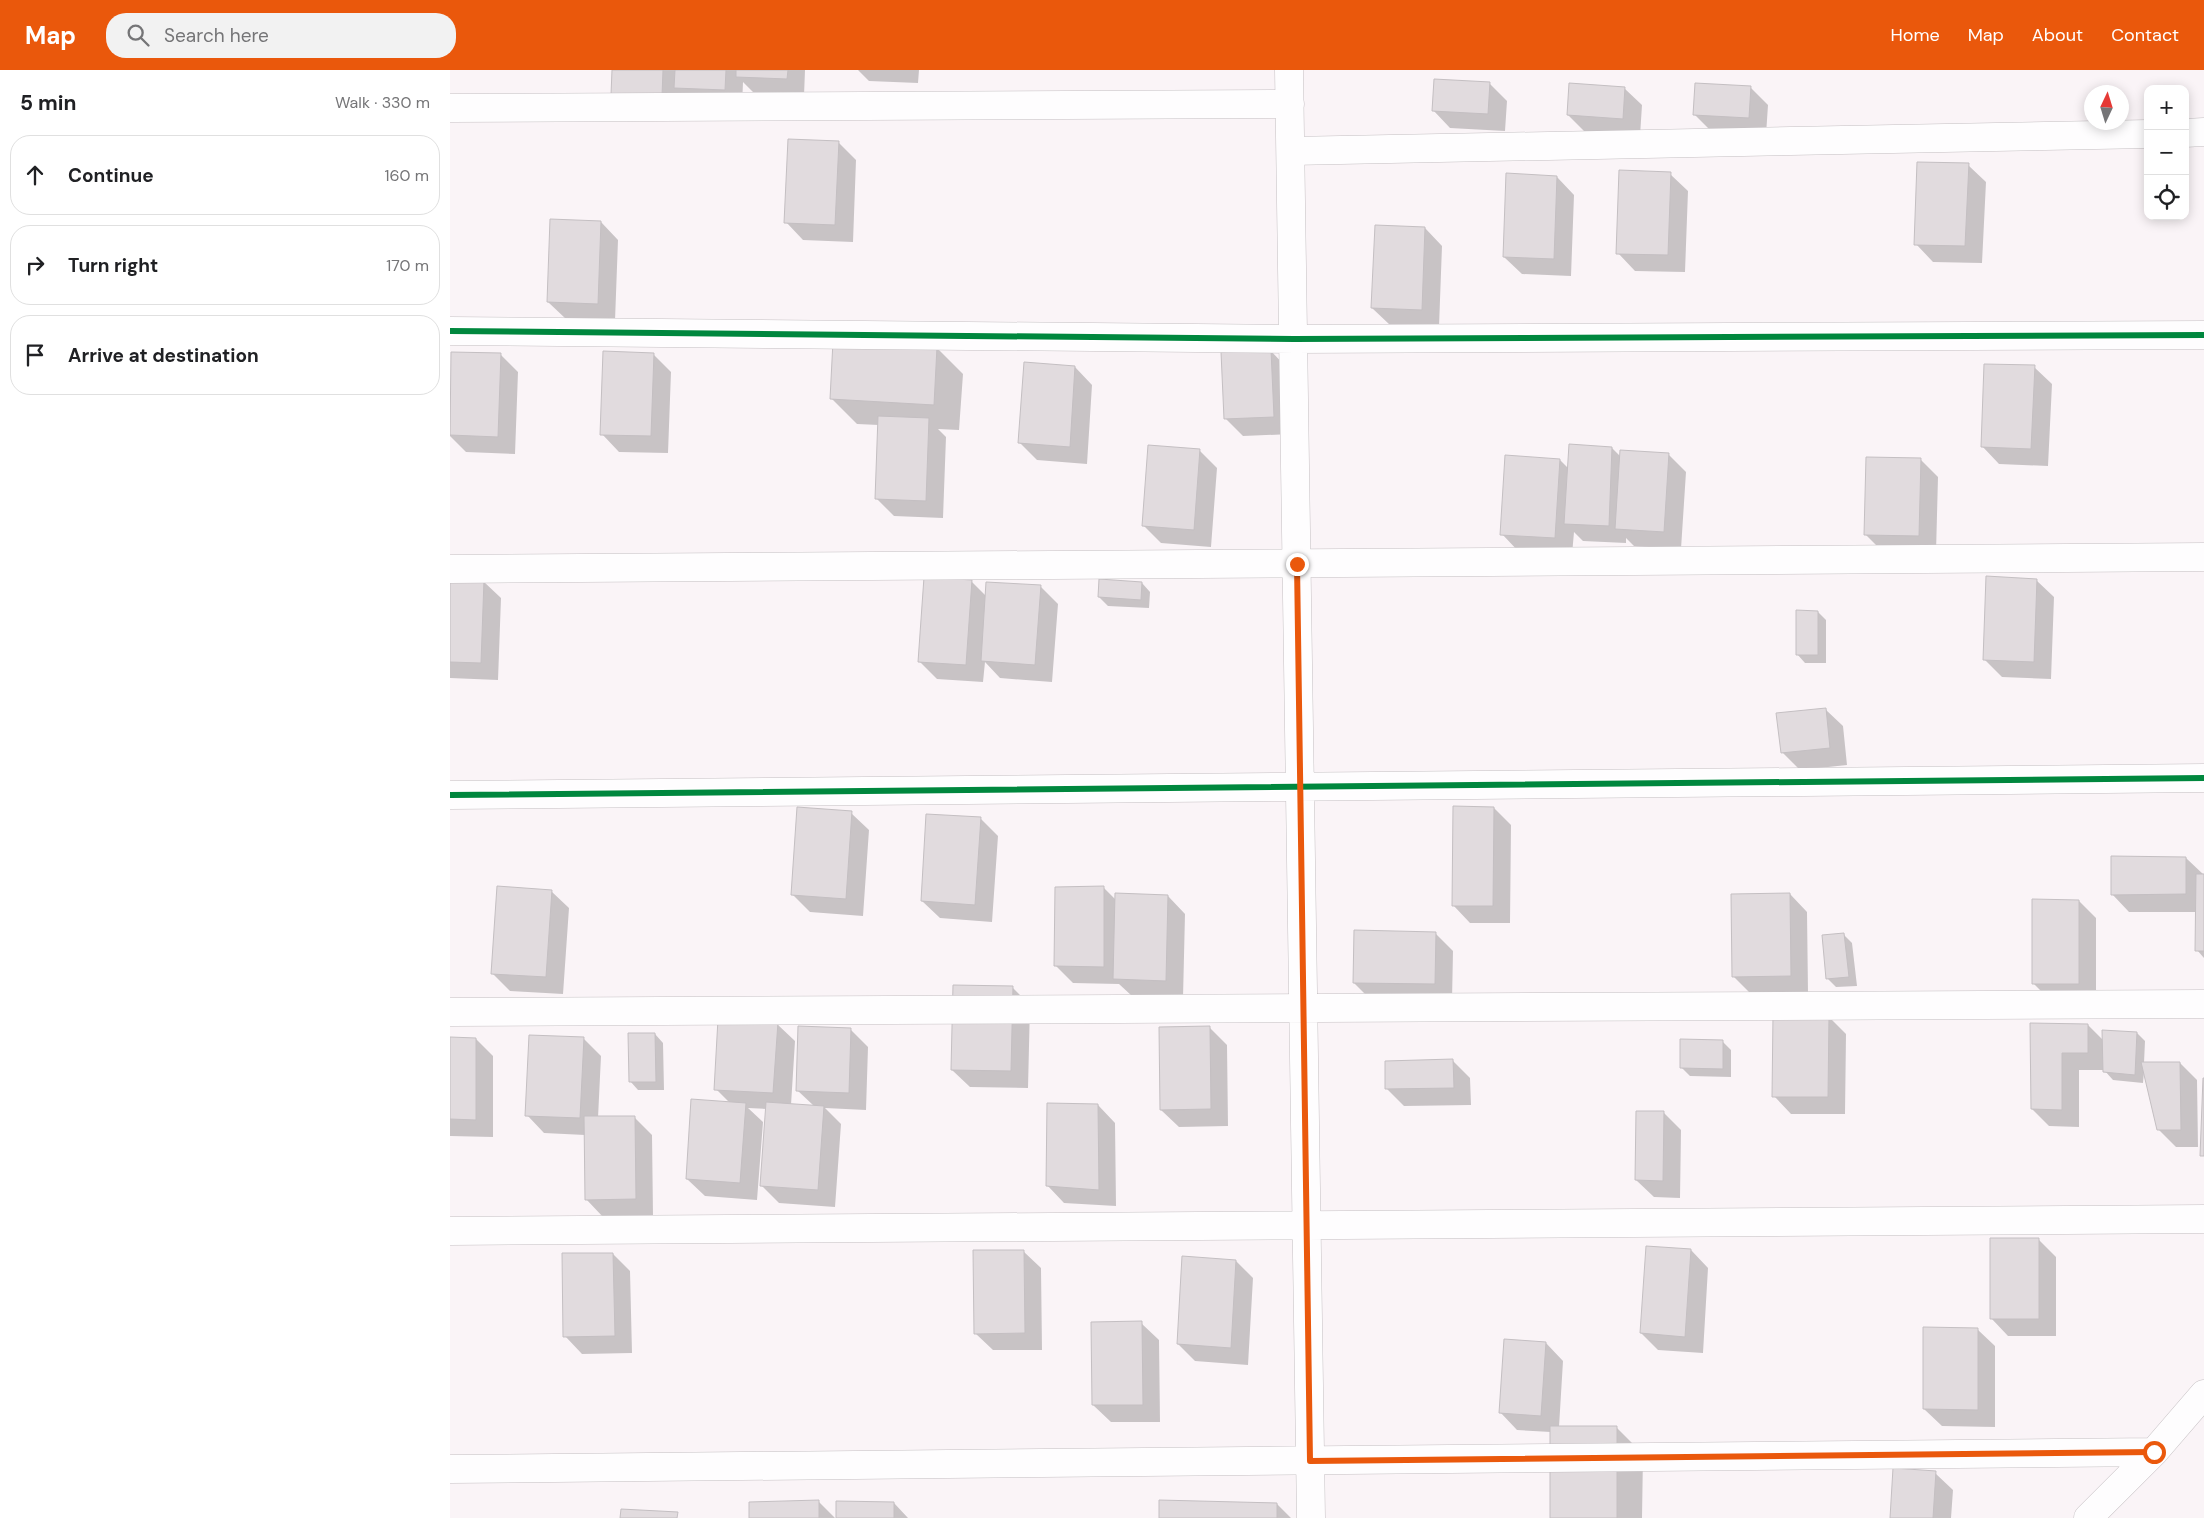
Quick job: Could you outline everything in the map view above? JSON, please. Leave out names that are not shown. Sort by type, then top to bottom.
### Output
[{"type":"street","points":[[1290,70],[1311,1518]]},
{"type":"street","points":[[450,108],[1290,104]]},
{"type":"street","points":[[2189,133],[2204,132]]},
{"type":"street","points":[[1291,151],[2144,134]]},
{"type":"street","points":[[450,331],[1294,339],[2204,335]]},
{"type":"street","points":[[450,569],[2204,557]]},
{"type":"street","points":[[450,795],[2204,778]]},
{"type":"street","points":[[450,1012],[2204,1004]]},
{"type":"street","points":[[450,1231],[2204,1219]]},
{"type":"street","points":[[2088,1518],[2154,1452],[2204,1394]]},
{"type":"street","points":[[450,1470],[2154,1452]]},
{"type":"building","points":[[612,70],[663,70],[662,96],[611,95]]},
{"type":"building","points":[[675,70],[726,70],[725,90],[674,88]]},
{"type":"building","points":[[736,70],[788,70],[787,79],[736,77]]},
{"type":"building","points":[[1434,79],[1490,82],[1488,114],[1432,111]]},
{"type":"building","points":[[1569,83],[1625,87],[1623,119],[1567,115]]},
{"type":"building","points":[[1695,83],[1751,86],[1749,118],[1693,115]]},
{"type":"building","points":[[788,139],[839,141],[835,225],[784,223]]},
{"type":"building","points":[[1917,162],[1969,163],[1965,246],[1914,245]]},
{"type":"building","points":[[1619,170],[1671,172],[1668,255],[1616,254]]},
{"type":"building","points":[[1506,173],[1557,176],[1554,259],[1503,257]]},
{"type":"building","points":[[550,219],[601,221],[598,304],[547,302]]},
{"type":"building","points":[[1375,225],[1425,227],[1422,310],[1371,308]]},
{"type":"building","points":[[833,341],[937,347],[934,405],[830,399]]},
{"type":"building","points":[[1271,350],[1274,417],[1224,419],[1221,352]]},
{"type":"building","points":[[603,351],[654,353],[651,436],[600,435]]},
{"type":"building","points":[[451,352],[501,353],[498,437],[450,435]]},
{"type":"building","points":[[1024,362],[1075,366],[1070,447],[1018,443]]},
{"type":"building","points":[[1984,364],[2035,365],[2031,449],[1981,447]]},
{"type":"building","points":[[878,416],[929,418],[926,501],[875,499]]},
{"type":"building","points":[[1569,444],[1612,447],[1609,526],[1564,524]]},
{"type":"building","points":[[1148,445],[1200,449],[1194,530],[1142,526]]},
{"type":"building","points":[[1620,450],[1669,453],[1664,532],[1615,529]]},
{"type":"building","points":[[1505,455],[1560,459],[1555,538],[1500,535]]},
{"type":"building","points":[[1866,457],[1921,458],[1919,536],[1864,535]]},
{"type":"building","points":[[1986,576],[2037,579],[2034,662],[1983,660]]},
{"type":"building","points":[[924,577],[972,580],[966,665],[918,662]]},
{"type":"building","points":[[450,578],[484,580],[481,663],[450,662]]},
{"type":"building","points":[[1099,579],[1142,582],[1141,600],[1098,597]]},
{"type":"building","points":[[986,582],[1041,585],[1035,665],[981,661]]},
{"type":"building","points":[[1796,610],[1818,611],[1818,655],[1796,655]]},
{"type":"building","points":[[1826,708],[1830,748],[1781,753],[1776,713]]},
{"type":"building","points":[[1453,806],[1494,807],[1493,906],[1452,906]]},
{"type":"building","points":[[797,807],[852,811],[846,899],[791,895]]},
{"type":"building","points":[[926,814],[981,817],[975,905],[921,901]]},
{"type":"building","points":[[2111,856],[2186,857],[2186,894],[2111,895]]},
{"type":"building","points":[[2196,874],[2204,874],[2204,951],[2195,951]]},
{"type":"building","points":[[497,886],[552,890],[546,977],[491,974]]},
{"type":"building","points":[[1104,886],[1104,967],[1054,966],[1055,887]]},
{"type":"building","points":[[1115,893],[1168,895],[1166,981],[1113,979]]},
{"type":"building","points":[[1790,893],[1791,976],[1732,977],[1731,894]]},
{"type":"building","points":[[2032,899],[2079,900],[2079,984],[2032,984]]},
{"type":"building","points":[[1354,930],[1436,932],[1435,984],[1353,983]]},
{"type":"building","points":[[1844,933],[1849,977],[1826,979],[1822,935]]},
{"type":"building","points":[[953,985],[1013,986],[1011,1071],[951,1070]]},
{"type":"building","points":[[1773,1015],[1829,1015],[1828,1097],[1772,1097]]},
{"type":"building","points":[[718,1019],[778,1022],[773,1093],[714,1090]]},
{"type":"building","points":[[2030,1023],[2088,1024],[2088,1053],[2062,1053],[2062,1110],[2031,1109]]},
{"type":"building","points":[[798,1026],[851,1028],[849,1093],[796,1091]]},
{"type":"building","points":[[1210,1026],[1211,1109],[1160,1110],[1159,1027]]},
{"type":"building","points":[[2102,1030],[2137,1032],[2135,1075],[2103,1072]]},
{"type":"building","points":[[628,1033],[655,1033],[656,1082],[629,1082]]},
{"type":"building","points":[[529,1035],[584,1037],[580,1118],[525,1116]]},
{"type":"building","points":[[450,1037],[476,1038],[476,1120],[450,1119]]},
{"type":"building","points":[[1680,1039],[1723,1040],[1723,1069],[1680,1068]]},
{"type":"building","points":[[1453,1059],[1454,1088],[1385,1089],[1385,1061]]},
{"type":"building","points":[[2141,1062],[2180,1062],[2181,1130],[2157,1130]]},
{"type":"building","points":[[2203,1078],[2204,1156],[2200,1156]]},
{"type":"building","points":[[691,1099],[746,1103],[740,1183],[686,1179]]},
{"type":"building","points":[[766,1102],[824,1106],[818,1190],[760,1186]]},
{"type":"building","points":[[1047,1103],[1098,1104],[1099,1190],[1046,1186]]},
{"type":"building","points":[[1636,1111],[1664,1111],[1663,1181],[1635,1180]]},
{"type":"building","points":[[584,1116],[635,1116],[636,1199],[585,1200]]},
{"type":"building","points":[[1990,1238],[2039,1238],[2039,1319],[1990,1319]]},
{"type":"building","points":[[1646,1246],[1691,1249],[1685,1337],[1640,1333]]},
{"type":"building","points":[[973,1250],[1024,1250],[1025,1333],[974,1334]]},
{"type":"building","points":[[562,1253],[613,1253],[615,1336],[563,1337]]},
{"type":"building","points":[[1182,1256],[1236,1260],[1231,1348],[1177,1344]]},
{"type":"building","points":[[1142,1321],[1143,1405],[1092,1405],[1091,1322]]},
{"type":"building","points":[[1923,1327],[1978,1328],[1978,1410],[1923,1409]]},
{"type":"building","points":[[1504,1339],[1546,1342],[1541,1416],[1499,1413]]},
{"type":"building","points":[[1550,1426],[1617,1426],[1617,1518],[1550,1518]]},
{"type":"building","points":[[1893,1468],[1936,1471],[1933,1518],[1890,1518]]},
{"type":"building","points":[[819,1500],[819,1518],[749,1518],[749,1502]]},
{"type":"building","points":[[1159,1500],[1277,1503],[1277,1518],[1159,1518]]},
{"type":"building","points":[[836,1501],[894,1502],[894,1518],[836,1518]]},
{"type":"building","points":[[621,1509],[678,1512],[677,1518],[620,1518]]},
{"type":"cycle path","points":[[450,331],[1294,339],[2204,335]]},
{"type":"cycle path","points":[[450,795],[2204,778]]},
{"type":"route","points":[[1297,564],[1310,1461],[2154,1452]]}]
